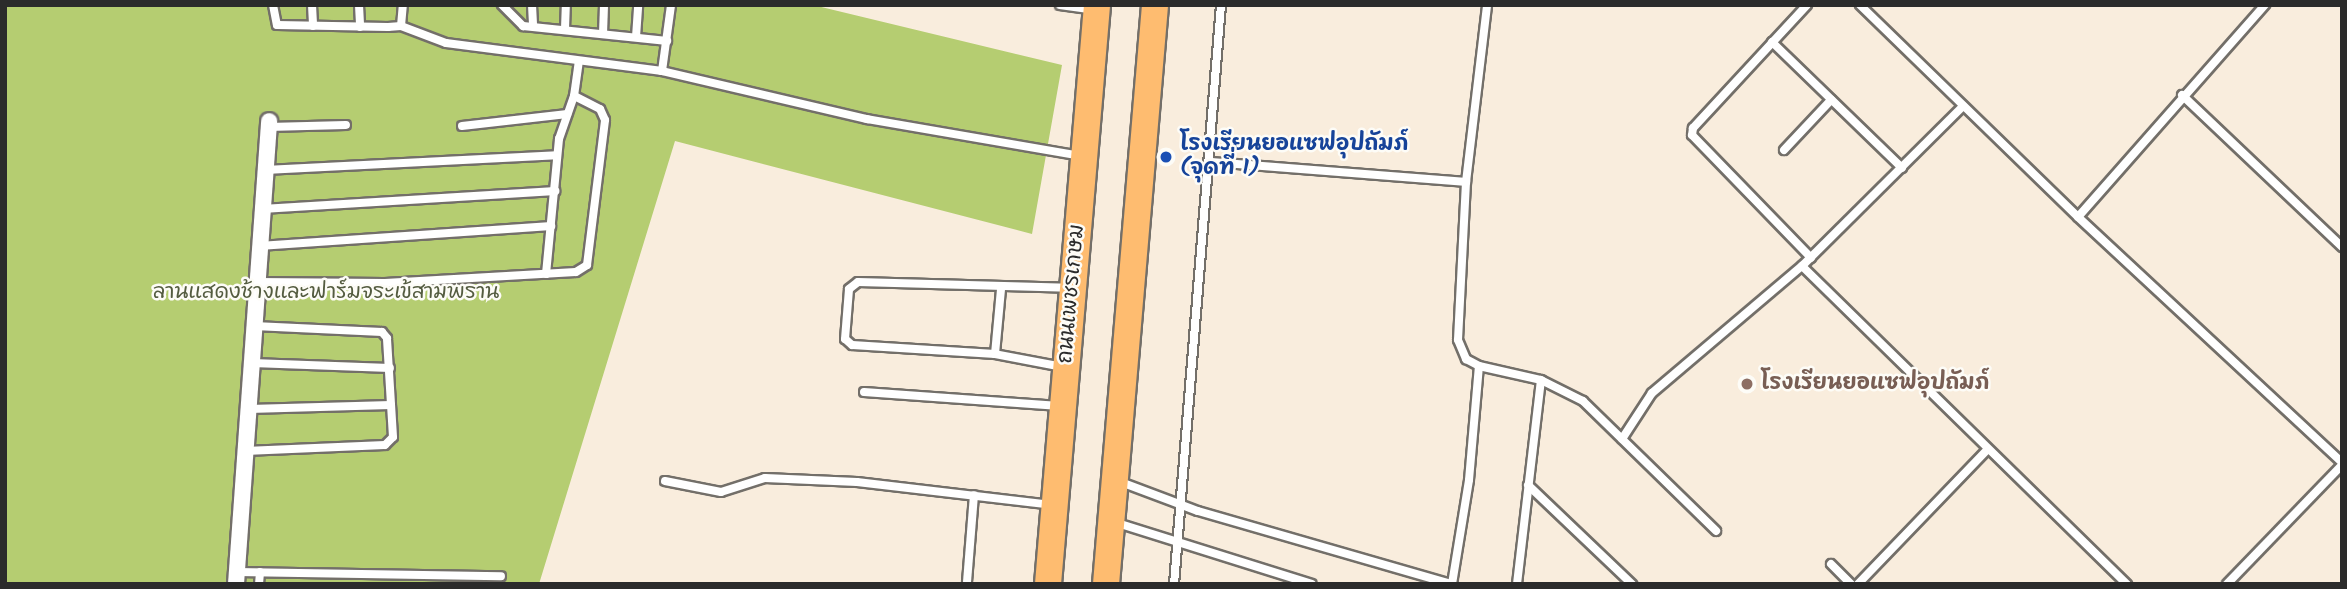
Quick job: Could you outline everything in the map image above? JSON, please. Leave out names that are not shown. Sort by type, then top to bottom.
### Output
[{"type":"main road","points":[[1107,584],[1155,5]]},
{"type":"main road","name":"ถนนเพชรเกษม","points":[[1048,584],[1097,8]]},
{"type":"street","points":[[237,578],[269,124]]},
{"type":"lane","points":[[273,5],[277,25],[401,26],[446,43],[662,71],[867,119],[1084,157]]},
{"type":"lane","points":[[312,5],[313,26]]},
{"type":"lane","points":[[359,5],[360,26]]},
{"type":"lane","points":[[401,26],[402,5]]},
{"type":"lane","points":[[502,5],[523,26],[667,41]]},
{"type":"lane","points":[[532,5],[533,26]]},
{"type":"lane","points":[[565,29],[566,5]]},
{"type":"lane","points":[[603,34],[604,5]]},
{"type":"lane","points":[[636,37],[638,5]]},
{"type":"lane","points":[[662,71],[671,5]]},
{"type":"lane","points":[[1060,5],[1097,8]]},
{"type":"lane","points":[[1174,584],[1212,162],[1221,5]]},
{"type":"lane","points":[[1487,5],[1466,182],[1458,340],[1466,359],[1479,366],[1541,380],[1583,401],[1716,531]]},
{"type":"lane","points":[[1807,5],[1693,128],[1692,135],[1811,258]]},
{"type":"lane","points":[[1860,5],[2078,217],[2342,463],[2227,584]]},
{"type":"lane","points":[[2078,217],[2182,95],[2265,5]]},
{"type":"lane","points":[[1772,42],[1902,168]]},
{"type":"lane","points":[[546,274],[557,155],[574,96],[579,62]]},
{"type":"lane","points":[[2182,95],[2342,247]]},
{"type":"lane","points":[[256,282],[385,283],[576,272],[592,256],[605,120],[600,109],[574,96]]},
{"type":"lane","points":[[1784,150],[1831,100]]},
{"type":"lane","points":[[1622,439],[1652,393],[1811,258],[1963,106]]},
{"type":"lane","points":[[462,126],[568,114]]},
{"type":"lane","points":[[269,124],[346,125]]},
{"type":"lane","points":[[265,170],[557,155]]},
{"type":"lane","points":[[1212,162],[1466,182]]},
{"type":"lane","points":[[262,209],[555,191]]},
{"type":"lane","points":[[259,246],[551,226]]},
{"type":"lane","points":[[1802,266],[2127,584]]},
{"type":"lane","points":[[1065,367],[995,354],[852,345],[845,339],[849,289],[858,282],[1001,289],[1072,288]]},
{"type":"lane","points":[[995,354],[1001,289]]},
{"type":"lane","points":[[245,452],[386,444],[393,437],[387,338],[375,329],[254,326]]},
{"type":"lane","points":[[252,363],[390,368]]},
{"type":"lane","points":[[1115,480],[1181,505],[1451,584],[1469,480],[1479,366]]},
{"type":"lane","points":[[1517,584],[1541,380]]},
{"type":"lane","points":[[864,392],[1062,407]]},
{"type":"lane","points":[[249,409],[391,405]]},
{"type":"lane","points":[[1858,584],[1989,449]]},
{"type":"lane","points":[[665,481],[721,492],[765,478],[974,495],[1055,506]]},
{"type":"lane","points":[[1528,485],[1632,584]]},
{"type":"lane","points":[[967,582],[974,495]]},
{"type":"lane","points":[[1111,521],[1179,546],[1312,584]]},
{"type":"lane","points":[[1830,564],[1851,584]]},
{"type":"lane","points":[[259,584],[260,572]]},
{"type":"lane","points":[[237,578],[260,572],[501,576]]},
{"type":"green space","name":"ลานแสดงช้างและฟาร์มจระเข้สามพราน","points":[[5,5],[813,5],[1062,65],[1032,234],[675,141],[539,584],[5,584]]},
{"type":"place","name":"โรงเรียนยอแซฟอุปถัมภ์ (จุดที่ 1)","points":[[1166,157]]},
{"type":"place","name":"โรงเรียนยอแซฟอุปถัมภ์","points":[[1747,384]]}]
